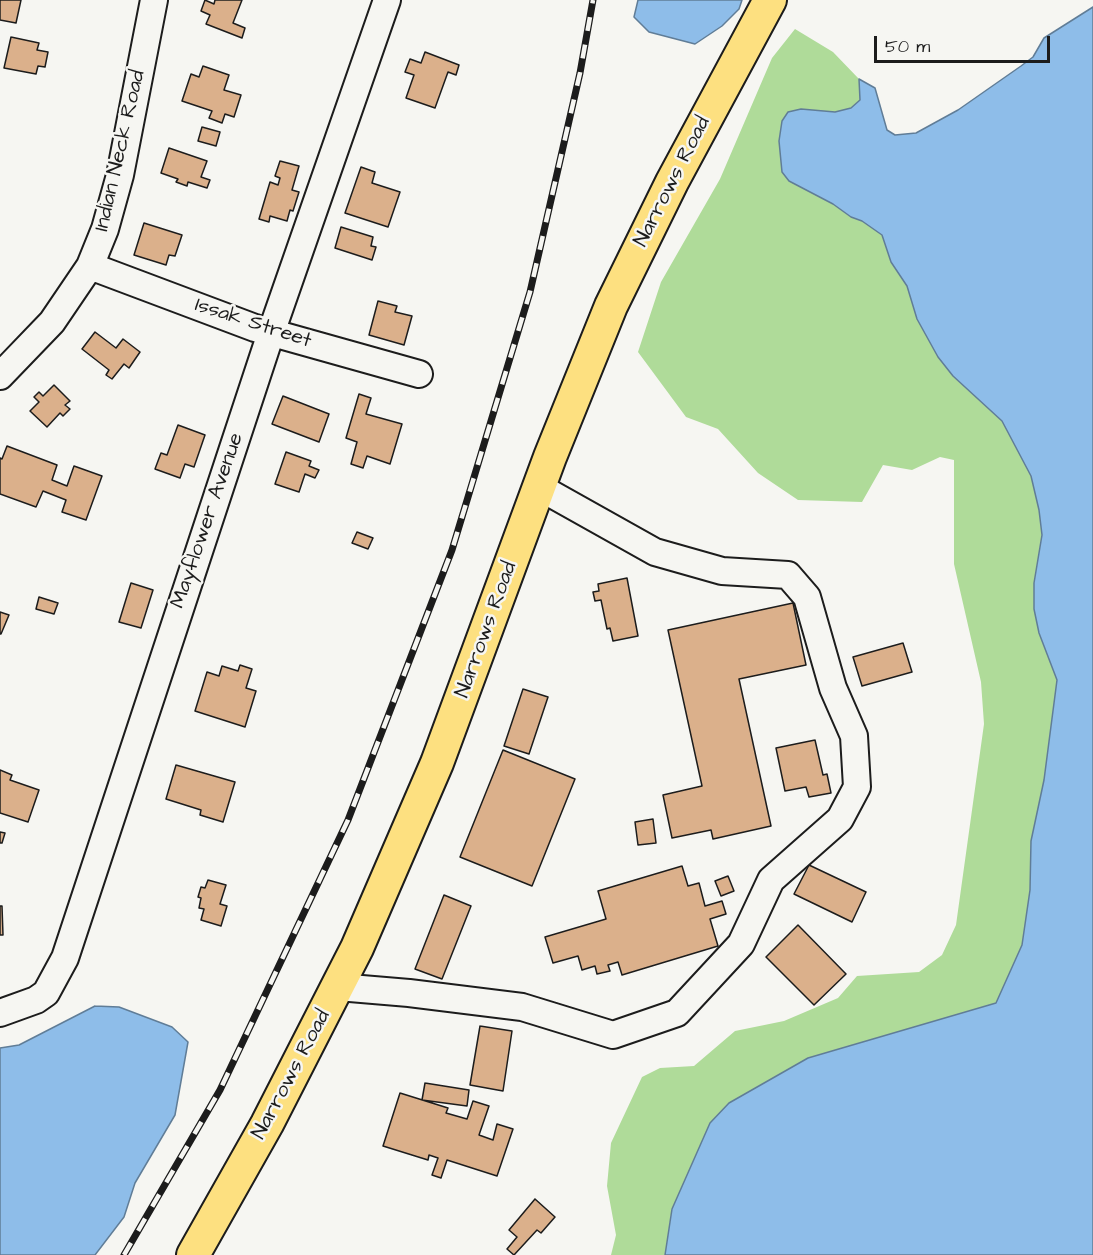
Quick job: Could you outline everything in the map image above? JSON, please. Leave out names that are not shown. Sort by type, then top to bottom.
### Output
[{"type":"main road","name":"Narrows Road","points":[[193,1255],[267,1124],[338,987],[385,886],[437,763],[584,370],[630,264],[770,0]]},
{"type":"street","name":"Indian Neck Road","points":[[0,376],[52,322],[90,266],[105,229],[120,175],[154,0]]},
{"type":"street","name":"Mayflower Avenue","points":[[0,1013],[36,1000],[46,993],[65,958],[271,333],[387,0]]},
{"type":"street","name":"Issak Street","points":[[90,266],[271,333],[419,374]]},
{"type":"street","points":[[338,987],[410,993],[522,1007],[574,1025],[613,1035],[677,1014],[741,944],[771,880],[840,819],[857,787],[854,736],[833,688],[807,597],[788,575],[722,571],[655,552],[539,487]]},
{"type":"green space","points":[[795,29],[833,52],[859,79],[860,100],[851,108],[835,112],[801,109],[789,181],[833,204],[851,217],[862,220],[882,235],[891,262],[907,286],[917,319],[938,357],[953,376],[1002,421],[1031,476],[1042,535],[1034,583],[1039,633],[1057,680],[1044,780],[1031,841],[1030,890],[1022,945],[996,1003],[808,1058],[672,1208],[665,1255],[611,1255],[616,1235],[607,1186],[611,1143],[642,1077],[660,1068],[694,1066],[735,1031],[784,1021],[838,998],[857,976],[919,972],[942,955],[956,925],[984,724],[981,682],[954,564],[954,460],[940,457],[912,470],[883,465],[862,502],[798,500],[758,473],[718,429],[686,417],[638,352],[661,282],[720,179],[772,58]]},
{"type":"water","points":[[638,0],[742,0],[739,9],[722,26],[695,44],[649,32],[634,17]]},
{"type":"water","points":[[1093,7],[1093,1255],[665,1255],[672,1209],[710,1123],[729,1103],[808,1058],[996,1003],[1022,945],[1030,890],[1031,841],[1044,780],[1057,680],[1039,633],[1034,609],[1034,583],[1042,535],[1031,476],[1002,421],[953,376],[938,357],[917,319],[907,286],[891,262],[882,235],[833,204],[789,181],[782,172],[779,141],[782,121],[788,112],[801,109],[835,112],[851,108],[860,100],[859,79],[875,88],[887,130],[895,135],[916,133],[958,110],[1021,66],[1033,57],[1044,38]]},
{"type":"water","points":[[95,1006],[119,1007],[172,1027],[188,1042],[175,1115],[135,1183],[124,1217],[95,1255],[0,1255],[0,1048],[19,1045]]},
{"type":"building","points":[[0,0],[21,0],[16,23],[0,20]]},
{"type":"building","points":[[205,0],[214,4],[215,0],[242,0],[233,23],[245,28],[242,38],[206,24],[210,15],[201,11]]},
{"type":"building","points":[[11,37],[39,43],[37,50],[48,52],[45,67],[38,66],[36,74],[4,68]]},
{"type":"building","points":[[425,52],[459,65],[456,75],[448,72],[435,108],[406,98],[414,75],[405,72],[410,59],[421,63]]},
{"type":"building","points":[[203,66],[229,75],[224,90],[241,95],[234,117],[225,114],[222,123],[209,118],[212,111],[182,101],[191,74],[199,77]]},
{"type":"building","points":[[202,127],[220,132],[216,146],[198,141]]},
{"type":"building","points":[[169,148],[207,161],[201,177],[210,180],[207,188],[188,182],[187,186],[176,182],[178,179],[161,173]]},
{"type":"building","points":[[280,161],[299,166],[292,190],[299,192],[287,221],[270,216],[269,222],[259,219],[270,182],[278,185],[280,178],[275,176]]},
{"type":"building","points":[[361,167],[375,172],[372,183],[400,192],[388,227],[345,213]]},
{"type":"building","points":[[144,223],[182,235],[175,256],[169,255],[166,265],[134,255]]},
{"type":"building","points":[[341,227],[373,237],[371,246],[376,247],[372,260],[335,248]]},
{"type":"building","points":[[378,301],[397,306],[395,312],[412,316],[404,345],[369,335]]},
{"type":"building","points":[[95,332],[116,348],[123,339],[140,352],[129,368],[124,364],[112,379],[106,375],[109,370],[82,349]]},
{"type":"building","points":[[54,385],[70,401],[65,405],[70,409],[63,416],[60,413],[47,427],[30,411],[39,402],[34,397],[39,392],[43,396]]},
{"type":"building","points":[[359,394],[371,398],[366,414],[402,424],[390,464],[367,456],[363,468],[351,464],[357,442],[346,438]]},
{"type":"building","points":[[283,396],[329,414],[319,442],[272,424]]},
{"type":"building","points":[[178,425],[205,435],[194,467],[185,464],[180,478],[155,469],[161,453],[167,455]]},
{"type":"building","points":[[7,446],[57,465],[52,480],[67,486],[74,466],[102,476],[86,520],[62,512],[66,500],[43,491],[36,507],[0,494],[0,458],[2,459]]},
{"type":"building","points":[[286,452],[311,461],[309,466],[319,470],[315,478],[305,474],[299,492],[275,484]]},
{"type":"building","points":[[357,532],[373,538],[368,549],[352,543]]},
{"type":"building","points":[[627,578],[638,636],[613,641],[610,628],[607,629],[601,600],[595,601],[593,592],[599,591],[598,584]]},
{"type":"building","points":[[131,583],[153,590],[141,628],[119,622]]},
{"type":"building","points":[[39,597],[58,603],[54,614],[36,609]]},
{"type":"building","points":[[793,603],[806,665],[739,679],[771,826],[713,839],[711,830],[672,838],[663,795],[702,786],[668,630]]},
{"type":"building","points":[[0,612],[9,615],[1,634],[0,634]]},
{"type":"building","points":[[903,643],[912,672],[862,686],[853,657]]},
{"type":"building","points":[[240,665],[252,669],[246,688],[256,691],[245,727],[195,711],[207,672],[219,676],[222,666],[238,671]]},
{"type":"building","points":[[523,689],[548,697],[529,754],[504,746]]},
{"type":"building","points":[[815,740],[823,775],[827,774],[831,793],[809,797],[806,787],[785,791],[776,748]]},
{"type":"building","points":[[503,750],[575,779],[532,886],[460,857]]},
{"type":"building","points":[[176,765],[235,782],[223,822],[200,815],[201,810],[166,799]]},
{"type":"building","points":[[0,770],[12,775],[10,780],[39,790],[28,822],[0,813]]},
{"type":"building","points":[[653,819],[656,843],[638,845],[635,822]]},
{"type":"building","points":[[0,832],[5,833],[2,843],[0,843]]},
{"type":"building","points":[[809,865],[866,892],[852,922],[794,894]]},
{"type":"building","points":[[682,866],[688,886],[699,883],[705,906],[722,901],[726,914],[710,919],[718,946],[622,975],[618,962],[608,965],[610,971],[597,974],[595,966],[582,970],[578,956],[553,963],[545,937],[606,919],[598,891]]},
{"type":"building","points":[[728,876],[734,891],[721,896],[715,881]]},
{"type":"building","points":[[208,880],[226,885],[220,904],[227,906],[221,926],[201,920],[204,909],[199,908],[201,898],[198,897],[201,887],[205,888]]},
{"type":"building","points":[[444,895],[471,906],[442,979],[415,969]]},
{"type":"building","points":[[0,906],[2,906],[3,935],[0,935]]},
{"type":"building","points":[[798,925],[846,974],[814,1005],[766,957]]},
{"type":"building","points":[[480,1026],[512,1031],[503,1091],[470,1085]]},
{"type":"building","points":[[425,1083],[469,1090],[467,1106],[422,1100]]},
{"type":"building","points":[[400,1093],[448,1108],[446,1113],[467,1119],[473,1101],[489,1106],[479,1135],[493,1140],[497,1124],[513,1129],[497,1176],[447,1160],[441,1178],[432,1175],[438,1158],[429,1155],[428,1160],[383,1146]]},
{"type":"building","points":[[535,1199],[555,1217],[541,1233],[537,1230],[514,1255],[507,1249],[517,1237],[509,1230]]},
{"type":"railway","points":[[124,1255],[220,1090],[348,820],[452,550],[530,292],[580,73],[593,0]]}]
